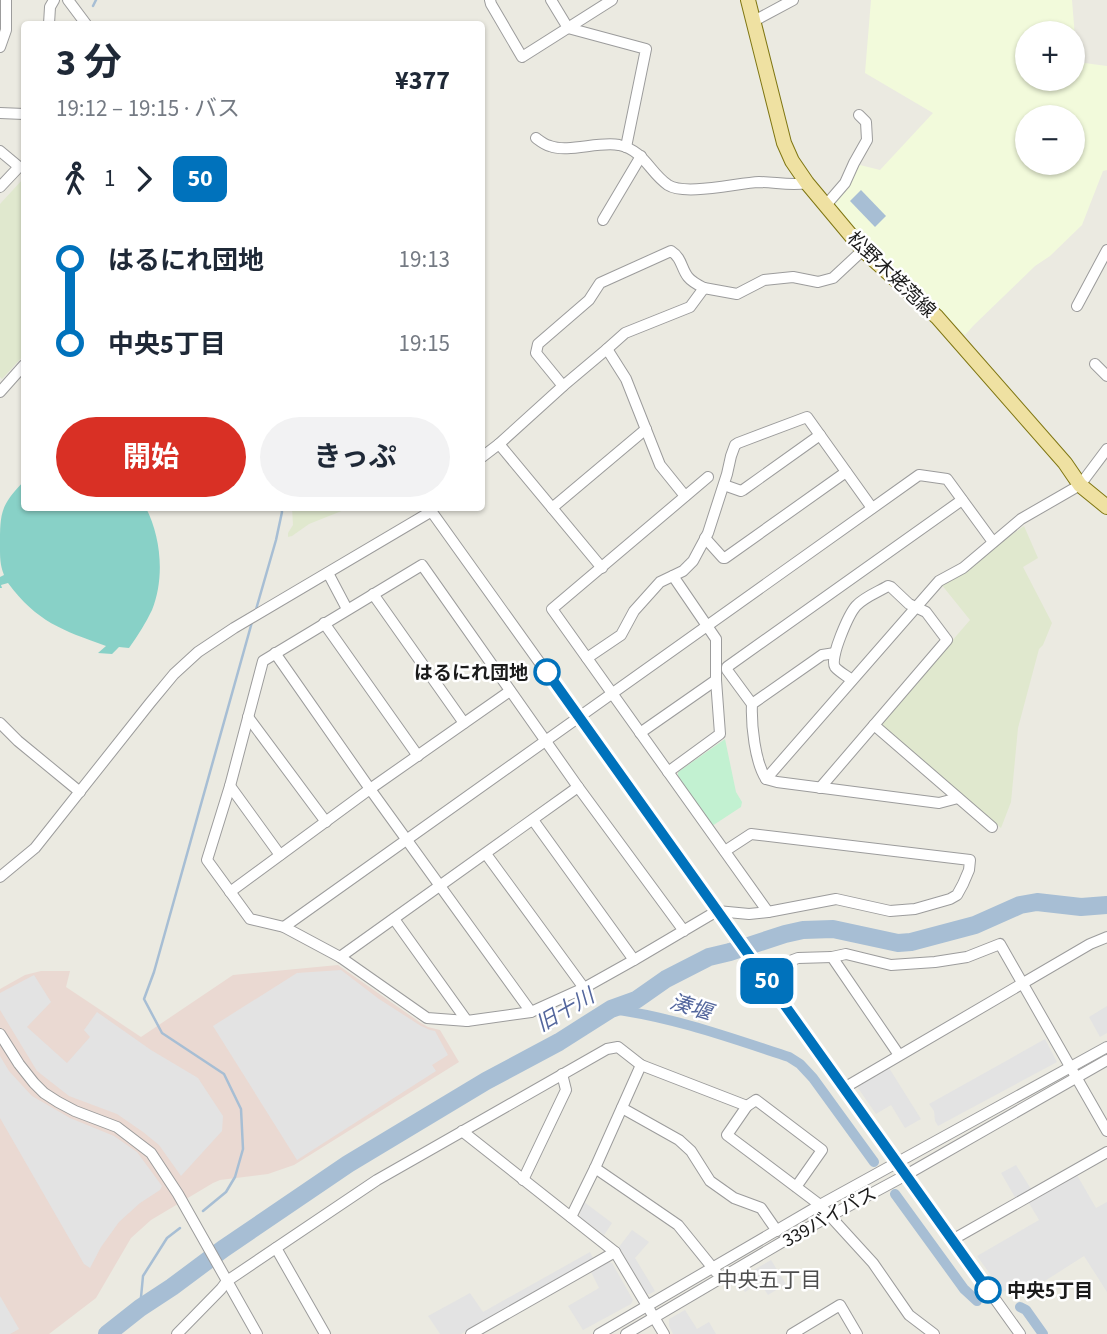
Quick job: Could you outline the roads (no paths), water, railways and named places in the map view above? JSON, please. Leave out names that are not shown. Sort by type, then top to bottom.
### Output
[{"type":"main road","name":"松野木姥萢線","points":[[748,0],[785,143],[792,161],[807,183],[863,250],[937,317],[1065,463],[1080,485],[1107,507]]},
{"type":"street","points":[[0,47],[6,30],[6,0]]},
{"type":"street","points":[[49,21],[54,0]]},
{"type":"street","points":[[68,0],[84,21]]},
{"type":"street","points":[[490,0],[522,57],[612,0]]},
{"type":"street","points":[[551,0],[568,28],[646,48],[626,147]]},
{"type":"street","points":[[754,21],[793,0]]},
{"type":"street","points":[[0,113],[21,114]]},
{"type":"street","points":[[825,205],[845,183],[867,140],[866,122],[859,116]]},
{"type":"street","points":[[536,138],[551,147],[615,144],[632,149],[670,187],[680,189],[759,182],[797,185],[807,183]]},
{"type":"street","points":[[0,151],[18,166],[0,187]]},
{"type":"street","points":[[603,220],[640,156]]},
{"type":"street","points":[[563,386],[537,354],[538,344],[589,300],[600,283],[671,251],[678,256],[691,281],[704,288],[737,294],[764,280],[793,277],[818,282],[833,278],[863,250]]},
{"type":"street","points":[[1077,306],[1107,250]]},
{"type":"street","points":[[485,455],[625,333],[690,307],[704,288]]},
{"type":"street","points":[[607,349],[626,379],[660,465],[685,495]]},
{"type":"street","points":[[1095,364],[1107,376]]},
{"type":"street","points":[[1,388],[21,368]]},
{"type":"street","points":[[587,658],[621,635],[634,611],[660,582],[684,571],[693,561],[705,538],[724,485],[733,448],[738,443],[807,417],[872,508]]},
{"type":"street","points":[[552,508],[646,429]]},
{"type":"street","points":[[724,485],[743,490],[820,435]]},
{"type":"street","points":[[499,444],[602,568]]},
{"type":"street","points":[[766,779],[939,581],[963,568],[1036,509],[1080,485],[1107,449]]},
{"type":"street","points":[[705,538],[725,558],[846,472]]},
{"type":"street","points":[[284,927],[921,474],[947,479],[993,542]]},
{"type":"street","points":[[708,477],[552,609],[768,912]]},
{"type":"street","points":[[958,798],[939,803],[766,779],[761,770],[754,734],[752,704],[727,667],[962,500]]},
{"type":"street","points":[[0,877],[35,848],[174,674],[198,652],[427,511]]},
{"type":"street","points":[[431,511],[1020,1334]]},
{"type":"street","points":[[684,931],[545,741],[422,565],[263,661],[207,860],[250,919],[284,927],[341,957],[427,1018],[467,1021],[531,1012],[583,988],[634,960],[684,931],[717,911],[749,914],[836,899],[890,911],[915,909],[950,899],[957,895],[969,870],[970,860],[751,834],[725,851]]},
{"type":"street","points":[[328,573],[347,609]]},
{"type":"street","points":[[668,772],[720,734],[716,639],[673,576]]},
{"type":"street","points":[[820,788],[947,640],[926,612],[909,604],[888,586],[855,607],[843,631],[835,653],[834,666],[852,680]]},
{"type":"street","points":[[373,594],[464,723]]},
{"type":"street","points":[[324,623],[418,756]]},
{"type":"street","points":[[275,653],[531,1012]]},
{"type":"street","points":[[752,704],[822,655],[835,653]]},
{"type":"street","points":[[640,733],[716,680]]},
{"type":"street","points":[[230,892],[510,691]]},
{"type":"street","points":[[248,717],[326,822]]},
{"type":"street","points":[[0,723],[80,792]]},
{"type":"street","points":[[874,725],[992,827]]},
{"type":"street","points":[[230,786],[280,855]]},
{"type":"street","points":[[341,957],[578,787]]},
{"type":"street","points":[[533,820],[634,960]]},
{"type":"street","points":[[486,854],[583,988]]},
{"type":"street","points":[[394,919],[467,1021]]},
{"type":"street","points":[[844,1088],[1090,944],[1107,937]]},
{"type":"street","points":[[758,968],[798,958],[846,954],[891,965],[935,962],[967,957],[1000,944],[1105,1124]]},
{"type":"street","points":[[832,957],[899,1055]]},
{"type":"street","points":[[0,1034],[19,1064],[44,1093],[75,1111],[117,1127],[151,1153],[183,1202],[257,1334]]},
{"type":"street","points":[[181,1333],[221,1289],[226,1277],[276,1248],[377,1180],[607,1049],[618,1047],[640,1065],[747,1106]]},
{"type":"street","points":[[599,1334],[820,1205],[1073,1072],[1107,1047]]},
{"type":"street","name":"339バイパス","points":[[626,1334],[830,1215],[906,1175],[1073,1072],[1107,1060]]},
{"type":"street","points":[[571,1217],[640,1065]]},
{"type":"street","points":[[523,1180],[566,1090],[562,1074]]},
{"type":"street","points":[[796,1187],[822,1150],[755,1100],[747,1106],[727,1135],[796,1187],[820,1205],[873,1263],[909,1315],[934,1334]]},
{"type":"street","points":[[622,1108],[679,1140],[691,1151],[710,1181],[734,1198],[761,1208],[777,1231]]},
{"type":"street","points":[[462,1131],[615,1252],[664,1334]]},
{"type":"street","points":[[952,1240],[1107,1152]]},
{"type":"street","points":[[595,1168],[678,1225],[720,1279]]},
{"type":"street","points":[[276,1248],[325,1334]]},
{"type":"street","points":[[471,1334],[615,1252]]},
{"type":"street","points":[[794,1334],[840,1305],[857,1334]]},
{"type":"waterway","points":[[93,6],[96,0]]},
{"type":"waterway","points":[[255,613],[282,511]]},
{"type":"waterway","points":[[203,1211],[226,1192],[235,1177],[243,1149],[241,1109],[224,1074],[162,1033],[144,999],[154,972],[252,622]]},
{"type":"waterway","name":"旧十川","points":[[107,1334],[223,1249],[348,1164],[611,1009],[636,1000],[666,979],[709,957],[803,930],[833,929],[898,943],[911,942],[975,925],[1020,905],[1037,902],[1081,907],[1107,905]]},
{"type":"waterway","name":"湊堰","points":[[611,1009],[679,1023],[789,1057],[813,1078],[874,1162]]},
{"type":"waterway","name":"湊堰","points":[[895,1194],[964,1289],[977,1301]]},
{"type":"waterway","points":[[140,1308],[143,1276],[167,1238],[180,1228]]},
{"type":"waterway","name":"湊堰","points":[[1020,1307],[1026,1310],[1043,1334]]},
{"type":"place","name":"はるにれ団地","points":[[547,672]]},
{"type":"place","name":"中央5丁目","points":[[988,1290]]},
{"type":"district","name":"中央五丁目","points":[[769,1280]]}]
